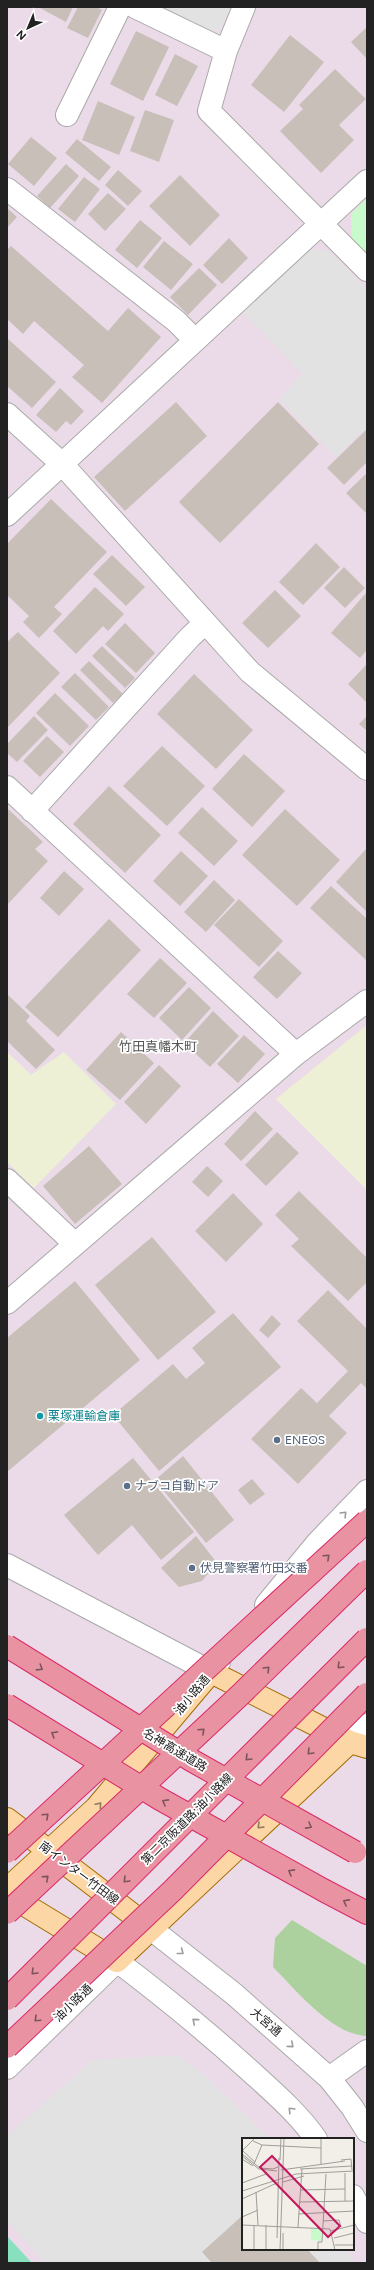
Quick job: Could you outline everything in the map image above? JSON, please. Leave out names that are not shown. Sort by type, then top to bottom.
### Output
[{"type":"highway","points":[[7,1852],[367,1521]]},
{"type":"highway","points":[[7,1913],[234,1702],[367,1570]]},
{"type":"highway","name":"第二京阪道路;油小路線","points":[[7,1999],[367,1639]]},
{"type":"highway","name":"名神高速道路","points":[[7,1646],[191,1760],[361,1855]]},
{"type":"highway","points":[[7,2047],[172,1890],[367,1694]]},
{"type":"highway","points":[[7,1705],[160,1798],[367,1913]]},
{"type":"main road","points":[[210,1672],[358,1745]]},
{"type":"main road","name":"油小路通","points":[[7,1889],[96,1808],[210,1672]]},
{"type":"main road","name":"油小路通","points":[[117,1960],[150,1928],[358,1745]]},
{"type":"main road","name":"南インター竹田線","points":[[7,1819],[50,1850],[150,1928]]},
{"type":"main road","points":[[7,1894],[117,1960]]},
{"type":"street","points":[[68,115],[120,7]]},
{"type":"street","points":[[135,7],[226,51]]},
{"type":"street","points":[[244,7],[226,51],[209,111],[367,270]]},
{"type":"street","points":[[7,516],[367,182]]},
{"type":"street","points":[[7,189],[176,321],[195,340]]},
{"type":"street","points":[[7,414],[62,464],[250,672],[367,769]]},
{"type":"street","points":[[32,811],[190,637],[206,623]]},
{"type":"street","points":[[7,787],[296,1054]]},
{"type":"street","points":[[7,1303],[74,1243],[296,1054],[367,1001]]},
{"type":"street","points":[[7,1180],[74,1243]]},
{"type":"street","name":"油小路通","points":[[210,1672],[318,1542],[367,1491]]},
{"type":"street","points":[[7,1565],[210,1672]]},
{"type":"street","name":"油小路通","points":[[358,1745],[367,1725]]},
{"type":"street","name":"大宮通","points":[[150,1928],[234,1994],[329,2078],[352,2107],[367,2131]]},
{"type":"street","points":[[117,1960],[196,2022],[272,2091],[309,2128],[315,2138]]},
{"type":"street","name":"油小路通","points":[[7,2068],[117,1960]]},
{"type":"street","points":[[329,2078],[367,2051]]},
{"type":"street","points":[[354,2198],[367,2222]]},
{"type":"shaded area","points":[[7,7],[367,7],[367,2263],[7,2263]]},
{"type":"shaded area","points":[[158,7],[230,7],[221,28],[210,33]]},
{"type":"shaded area","points":[[307,249],[330,251],[367,290],[367,427],[336,457],[279,399],[303,374],[243,313]]},
{"type":"shaded area","points":[[178,2055],[204,2075],[269,2138],[242,2138],[242,2250],[348,2250],[354,2263],[45,2263],[7,2220],[7,2136],[92,2060]]},
{"type":"green space","points":[[367,198],[367,254],[352,239],[351,214]]},
{"type":"green space","points":[[367,1025],[367,1190],[276,1099]]},
{"type":"green space","points":[[7,1052],[31,1075],[64,1052],[116,1104],[34,1188],[7,1162]]},
{"type":"green space","points":[[292,1920],[367,1966],[367,2036],[354,2034],[328,2020],[304,1999],[273,1967],[275,1938]]},
{"type":"green space","points":[[7,2236],[32,2263],[7,2263]]},
{"type":"building","points":[[38,7],[73,7],[66,22]]},
{"type":"building","points":[[78,7],[96,7],[102,10],[88,38],[67,28]]},
{"type":"building","points":[[367,27],[367,59],[351,42]]},
{"type":"building","points":[[136,31],[169,47],[143,101],[110,84]]},
{"type":"building","points":[[290,35],[324,62],[284,112],[251,85]]},
{"type":"building","points":[[175,54],[198,66],[177,106],[155,95]]},
{"type":"building","points":[[335,69],[366,99],[339,125],[354,140],[321,173],[280,131],[303,109],[299,105]]},
{"type":"building","points":[[98,101],[135,117],[119,155],[82,140]]},
{"type":"building","points":[[145,110],[174,120],[159,162],[130,151]]},
{"type":"building","points":[[31,137],[57,158],[34,186],[8,164]]},
{"type":"building","points":[[77,139],[111,167],[99,181],[65,153]]},
{"type":"building","points":[[66,164],[79,176],[50,208],[37,196]]},
{"type":"building","points":[[118,170],[142,191],[128,206],[105,185]]},
{"type":"building","points":[[180,175],[220,215],[190,246],[149,206]]},
{"type":"building","points":[[84,177],[100,189],[75,222],[58,209]]},
{"type":"building","points":[[108,193],[126,209],[105,231],[88,214]]},
{"type":"building","points":[[7,208],[17,217],[7,228]]},
{"type":"building","points":[[140,220],[162,238],[137,268],[115,250]]},
{"type":"building","points":[[229,238],[248,258],[222,284],[203,265]]},
{"type":"building","points":[[164,241],[193,264],[171,290],[143,267]]},
{"type":"building","points":[[11,246],[108,331],[128,308],[161,337],[102,403],[72,377],[84,365],[34,321],[23,334],[7,319],[7,250]]},
{"type":"building","points":[[199,268],[217,285],[188,315],[170,297]]},
{"type":"building","points":[[8,339],[56,382],[32,408],[7,386]]},
{"type":"building","points":[[60,388],[84,411],[71,425],[66,421],[56,432],[36,415]]},
{"type":"building","points":[[176,402],[207,436],[125,511],[94,477]]},
{"type":"building","points":[[278,402],[319,444],[220,543],[179,502]]},
{"type":"building","points":[[367,429],[367,462],[344,485],[327,468]]},
{"type":"building","points":[[367,473],[367,514],[346,493]]},
{"type":"building","points":[[51,499],[107,552],[54,607],[62,614],[39,638],[23,622],[29,616],[7,595],[7,544]]},
{"type":"building","points":[[316,543],[340,567],[303,605],[279,582]]},
{"type":"building","points":[[112,555],[145,587],[126,606],[93,574]]},
{"type":"building","points":[[344,567],[365,588],[345,608],[324,588]]},
{"type":"building","points":[[95,587],[124,614],[108,631],[103,626],[76,654],[53,631]]},
{"type":"building","points":[[275,590],[301,616],[268,648],[242,623]]},
{"type":"building","points":[[367,592],[367,650],[360,658],[331,633]]},
{"type":"building","points":[[125,623],[155,653],[136,673],[105,644]]},
{"type":"building","points":[[18,632],[60,673],[7,728],[7,642]]},
{"type":"building","points":[[102,646],[135,678],[125,688],[92,656]]},
{"type":"building","points":[[89,661],[123,694],[113,703],[80,670]]},
{"type":"building","points":[[367,664],[367,703],[348,684]]},
{"type":"building","points":[[75,673],[109,707],[96,720],[61,687]]},
{"type":"building","points":[[194,674],[253,730],[216,769],[157,714]]},
{"type":"building","points":[[55,693],[89,726],[70,746],[36,713]]},
{"type":"building","points":[[34,716],[48,730],[17,762],[7,753],[7,744]]},
{"type":"building","points":[[367,716],[367,731],[359,724]]},
{"type":"building","points":[[47,736],[64,752],[40,777],[23,761]]},
{"type":"building","points":[[162,746],[205,786],[167,826],[123,786]]},
{"type":"building","points":[[244,754],[285,791],[252,827],[212,789]]},
{"type":"building","points":[[109,786],[161,835],[125,873],[73,824]]},
{"type":"building","points":[[202,807],[238,841],[214,866],[178,833]]},
{"type":"building","points":[[7,808],[43,842],[35,849],[48,861],[7,905]]},
{"type":"building","points":[[285,809],[340,860],[297,906],[242,855]]},
{"type":"building","points":[[366,849],[367,851],[367,912],[336,882]]},
{"type":"building","points":[[181,851],[208,876],[180,906],[153,881]]},
{"type":"building","points":[[64,871],[84,889],[59,916],[40,898]]},
{"type":"building","points":[[214,880],[235,900],[206,932],[184,912]]},
{"type":"building","points":[[331,886],[367,919],[367,961],[310,908]]},
{"type":"building","points":[[239,899],[283,941],[259,967],[214,925]]},
{"type":"building","points":[[109,919],[141,950],[58,1037],[25,1007]]},
{"type":"building","points":[[278,951],[302,973],[277,999],[253,977]]},
{"type":"building","points":[[160,958],[187,983],[154,1018],[127,994]]},
{"type":"building","points":[[189,987],[211,1008],[182,1040],[159,1018]]},
{"type":"building","points":[[7,994],[30,1016],[26,1021],[55,1050],[36,1069],[7,1041]]},
{"type":"building","points":[[213,1011],[239,1036],[210,1067],[184,1043]]},
{"type":"building","points":[[121,1032],[154,1063],[120,1100],[86,1070]]},
{"type":"building","points":[[244,1035],[265,1054],[238,1083],[217,1064]]},
{"type":"building","points":[[159,1065],[181,1086],[146,1124],[124,1102]]},
{"type":"building","points":[[255,1111],[273,1129],[241,1161],[224,1144]]},
{"type":"building","points":[[277,1132],[299,1153],[266,1186],[245,1165]]},
{"type":"building","points":[[89,1146],[122,1184],[75,1224],[43,1186]]},
{"type":"building","points":[[207,1166],[223,1181],[208,1197],[192,1182]]},
{"type":"building","points":[[299,1191],[367,1258],[367,1282],[348,1301],[291,1246],[299,1239],[275,1215]]},
{"type":"building","points":[[233,1193],[263,1224],[226,1262],[195,1231]]},
{"type":"building","points":[[152,1237],[216,1312],[158,1360],[95,1285]]},
{"type":"building","name":"栗塚運輸倉庫","points":[[75,1281],[140,1360],[7,1472],[7,1338]]},
{"type":"building","points":[[328,1290],[367,1329],[367,1389],[361,1383],[329,1416],[347,1433],[298,1484],[251,1439],[301,1388],[317,1403],[348,1371],[297,1321]]},
{"type":"building","points":[[233,1313],[281,1367],[159,1471],[113,1415],[173,1364],[186,1379],[205,1363],[192,1348]]},
{"type":"building","points":[[272,1315],[281,1324],[268,1338],[259,1330]]},
{"type":"building","points":[[183,1456],[234,1520],[206,1543],[155,1480]]},
{"type":"building","name":"ナブコ自動ドア","points":[[133,1458],[194,1532],[161,1560],[132,1525],[98,1555],[64,1515]]},
{"type":"building","points":[[252,1479],[265,1494],[250,1505],[238,1490]]},
{"type":"building","points":[[196,1536],[217,1563],[202,1581],[179,1587],[161,1568]]},
{"type":"building","points":[[242,2216],[242,2250],[308,2250],[320,2263],[212,2263],[202,2252]]},
{"type":"place","name":"栗塚運輸倉庫","points":[[40,1416]]},
{"type":"place","name":"ENEOS","points":[[277,1440]]},
{"type":"place","name":"ナブコ自動ドア","points":[[127,1486]]},
{"type":"place","name":"伏見警察署竹田交番","points":[[192,1568]]},
{"type":"district","name":"竹田真幡木町","points":[[158,1046]]}]
